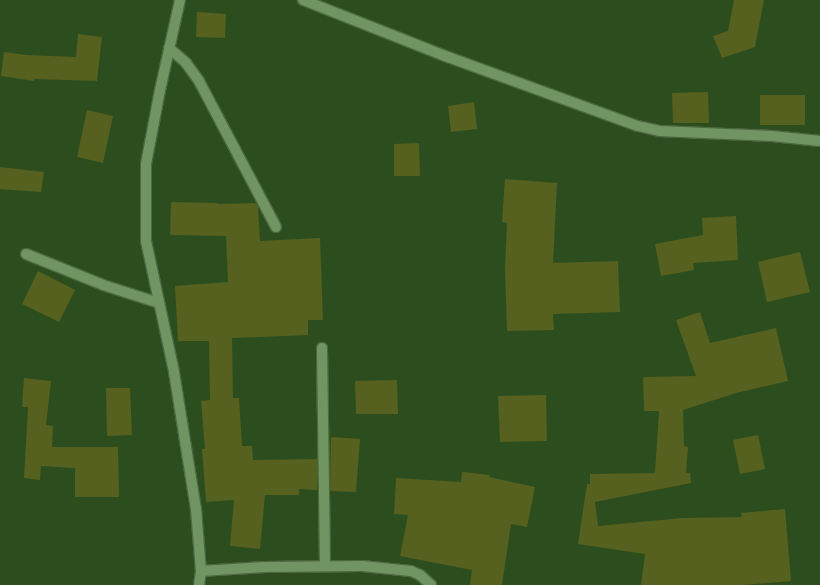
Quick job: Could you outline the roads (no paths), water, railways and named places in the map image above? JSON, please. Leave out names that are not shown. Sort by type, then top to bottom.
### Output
[{"type":"street","points":[[180,0],[146,164],[146,241],[174,372],[196,509],[200,571],[199,585]]},
{"type":"street","points":[[303,0],[448,57],[638,126],[659,131],[772,136],[820,141]]},
{"type":"street","points":[[169,48],[186,64],[199,81],[276,227]]},
{"type":"street","points":[[26,254],[103,285],[159,303]]},
{"type":"street","points":[[322,348],[325,565]]},
{"type":"street","points":[[200,571],[325,565],[362,566],[411,571],[420,575],[431,585]]}]
